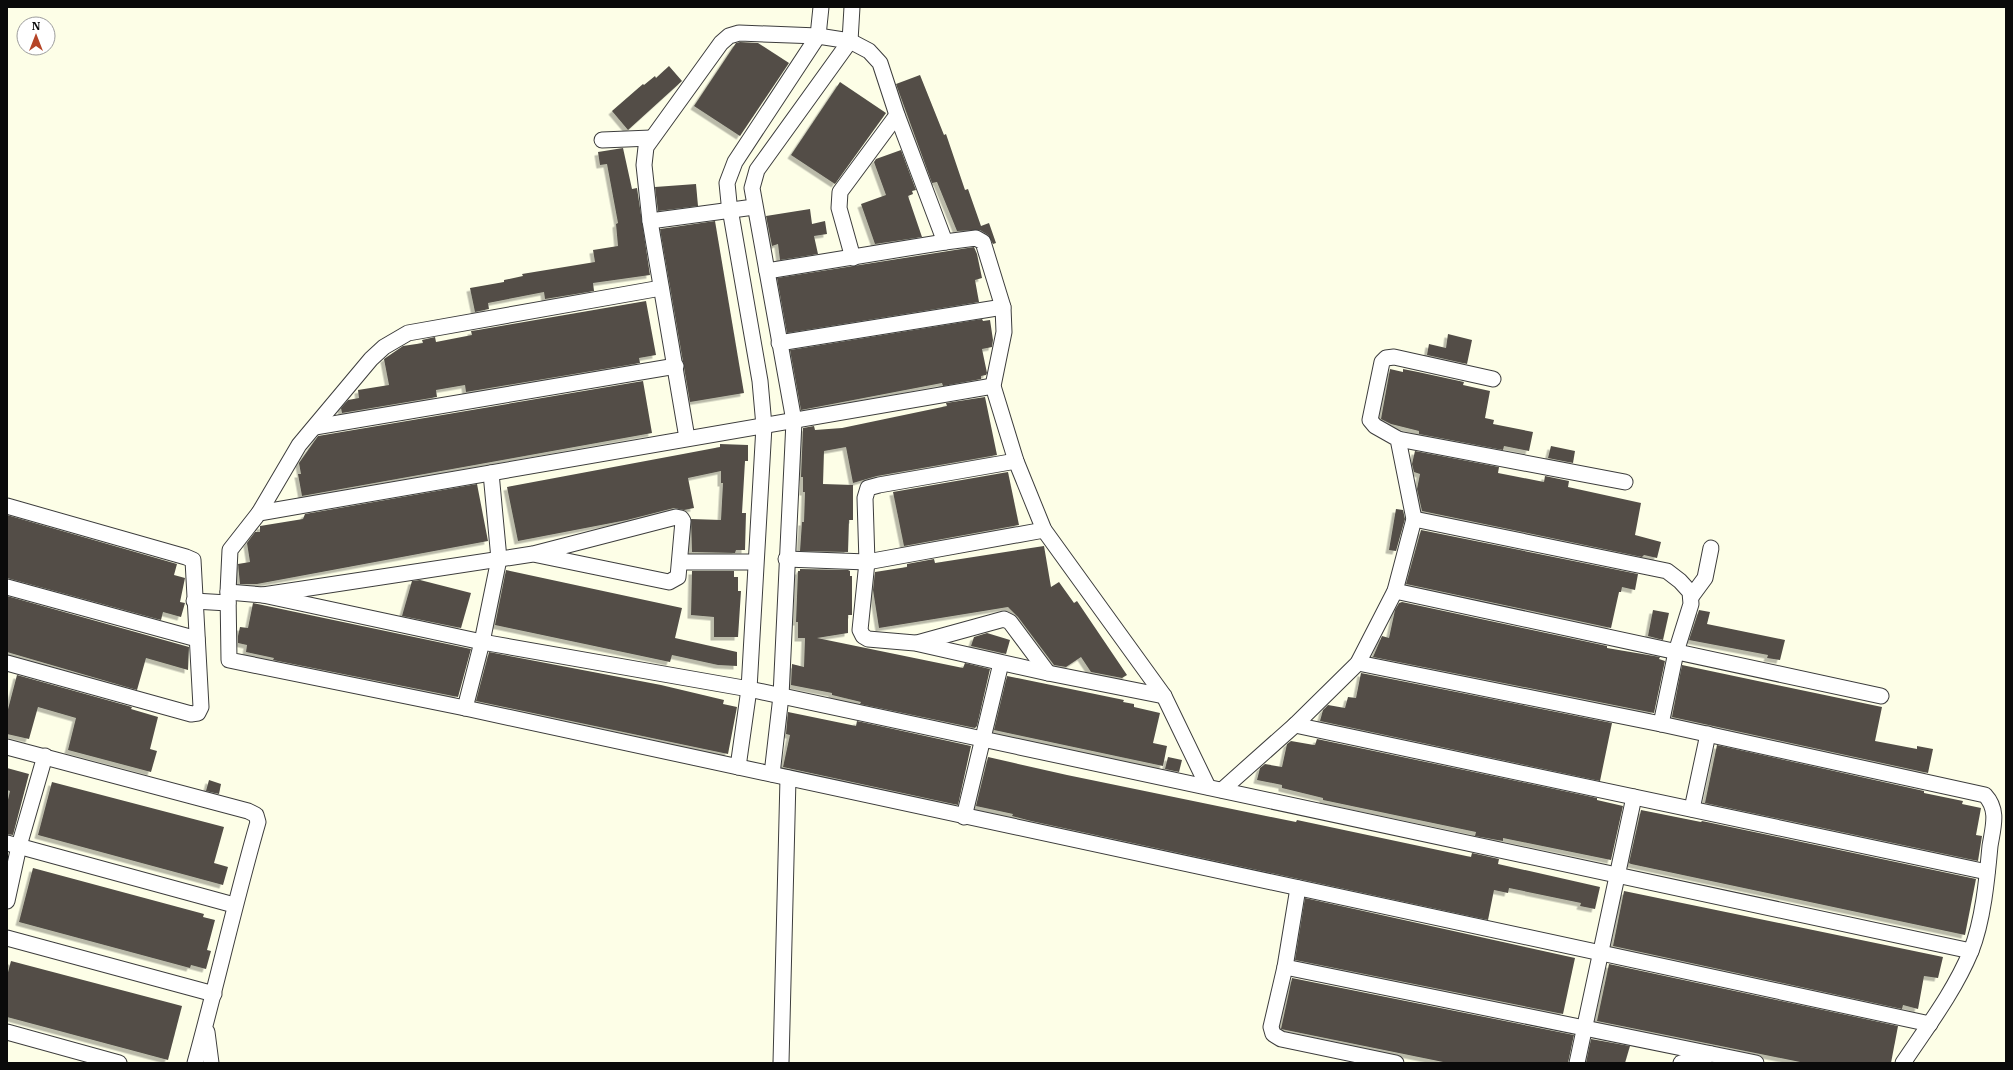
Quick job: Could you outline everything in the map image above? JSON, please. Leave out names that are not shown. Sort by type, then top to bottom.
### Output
[{"type":"street","points":[[738,767],[749,690],[755,562],[764,426],[760,381],[727,183],[736,162],[819,30],[821,7]]},
{"type":"street","points":[[772,774],[781,696],[786,559],[794,421],[754,206],[752,188],[757,170],[850,33],[852,7]]},
{"type":"street","points":[[687,438],[676,366],[650,222],[644,165],[646,147],[651,138],[720,43],[729,36],[739,33],[819,30],[850,33],[869,51],[880,63],[897,114],[945,242]]},
{"type":"street","points":[[852,258],[839,208],[840,192],[897,114]]},
{"type":"street","points":[[602,140],[651,138]]},
{"type":"street","points":[[650,222],[731,211],[754,206]]},
{"type":"street","points":[[767,271],[945,242],[976,238],[983,242],[1003,307],[1004,332],[993,386],[1016,462],[1044,530],[1164,696],[1215,789]]},
{"type":"street","points":[[7,663],[191,714],[198,713],[201,707],[197,639],[215,600],[230,550],[259,513],[299,445],[371,359],[384,347],[408,333],[661,288]]},
{"type":"street","points":[[780,343],[1003,307]]},
{"type":"street","points":[[1493,379],[1394,357],[1386,358],[1382,362],[1370,420],[1375,426],[1398,439],[1625,482]]},
{"type":"street","points":[[315,427],[676,366]]},
{"type":"street","points":[[259,513],[993,386]]},
{"type":"street","points":[[1215,789],[1295,725],[1358,662],[1395,591],[1414,519],[1398,439]]},
{"type":"street","points":[[1016,462],[868,488],[865,498],[867,562],[860,630],[862,636],[868,639],[915,644],[1164,696]]},
{"type":"street","points":[[465,708],[482,642],[499,559],[490,473]]},
{"type":"street","points":[[7,506],[193,560],[194,565],[215,600],[228,658],[231,662],[465,708],[964,817],[1930,1024]]},
{"type":"street","points":[[215,600],[533,554],[676,517],[681,518],[683,521],[678,576],[669,582],[533,554]]},
{"type":"street","points":[[1414,519],[1667,571],[1688,588],[1691,597]]},
{"type":"street","points":[[786,559],[867,562],[1044,530]]},
{"type":"street","points":[[1661,724],[1676,652],[1691,597],[1705,578],[1711,548]]},
{"type":"street","points":[[680,562],[755,562]]},
{"type":"street","points":[[7,587],[197,639]]},
{"type":"street","points":[[1395,591],[1881,696]]},
{"type":"street","points":[[263,594],[482,642],[781,696],[983,741],[1618,874],[1971,951]]},
{"type":"street","points":[[915,644],[1004,619],[1010,622],[1048,673]]},
{"type":"street","points":[[1358,662],[1661,724],[1985,795],[1992,802],[1994,807],[1987,872],[1978,925],[1971,951],[1952,989],[1903,1063]]},
{"type":"street","points":[[964,817],[1001,663]]},
{"type":"street","points":[[1295,725],[1987,872]]},
{"type":"street","points":[[1692,810],[1708,734]]},
{"type":"street","points":[[7,746],[248,811],[256,815],[258,822],[234,905],[214,994],[195,1063]]},
{"type":"street","points":[[7,901],[13,844],[45,756]]},
{"type":"street","points":[[781,1063],[783,1044],[788,778]]},
{"type":"street","points":[[1577,1063],[1634,797]]},
{"type":"street","points":[[13,844],[234,905]]},
{"type":"street","points":[[1298,888],[1284,967],[1271,1027],[1273,1034],[1281,1038],[1396,1063]]},
{"type":"street","points":[[7,938],[214,994]]},
{"type":"street","points":[[1284,967],[1714,1053],[1756,1063]]},
{"type":"street","points":[[206,1023],[211,1063]]},
{"type":"street","points":[[7,1032],[119,1063]]},
{"type":"street","points":[[1682,1063],[1714,1053]]},
{"type":"building","points":[[736,43],[758,43],[789,63],[740,136],[694,106]]},
{"type":"building","points":[[669,66],[682,81],[628,130],[612,111],[643,84],[644,85],[655,76],[656,78]]},
{"type":"building","points":[[920,75],[944,135],[946,134],[965,190],[968,189],[981,226],[989,223],[996,243],[993,244],[988,235],[980,230],[957,231],[937,182],[932,183],[896,84]]},
{"type":"building","points":[[840,82],[886,113],[835,184],[791,155]]},
{"type":"building","points":[[623,148],[632,189],[637,188],[650,275],[593,283],[594,291],[545,299],[544,292],[488,303],[489,309],[475,312],[470,288],[504,282],[504,280],[523,276],[522,274],[595,262],[593,250],[618,246],[616,224],[618,223],[607,164],[600,165],[598,152]]},
{"type":"building","points":[[901,150],[916,190],[912,191],[913,194],[908,196],[922,237],[875,244],[861,204],[886,195],[874,162],[876,159]]},
{"type":"building","points":[[696,184],[698,206],[658,211],[655,187]]},
{"type":"building","points":[[810,209],[812,224],[825,221],[827,234],[814,236],[818,254],[780,260],[778,244],[772,246],[766,216]]},
{"type":"building","points":[[715,221],[744,393],[690,402],[660,229]]},
{"type":"building","points":[[974,247],[982,278],[975,280],[979,302],[787,333],[777,278]]},
{"type":"building","points":[[646,301],[656,355],[639,358],[640,363],[466,392],[465,385],[436,390],[437,397],[342,413],[341,408],[348,400],[359,398],[358,390],[389,385],[384,359],[403,346],[423,343],[422,340],[435,337],[436,342],[472,335],[471,331]]},
{"type":"building","points":[[982,319],[983,321],[990,320],[993,340],[992,347],[982,349],[987,373],[986,375],[981,376],[981,379],[943,386],[942,383],[801,410],[790,350]]},
{"type":"building","points":[[1448,334],[1472,340],[1467,364],[1427,355],[1429,344],[1446,348]]},
{"type":"building","points":[[1390,369],[1403,372],[1403,369],[1464,382],[1463,385],[1490,391],[1485,418],[1494,420],[1493,424],[1533,432],[1529,451],[1504,446],[1503,450],[1419,434],[1419,431],[1391,424],[1381,419]]},
{"type":"building","points":[[643,381],[652,433],[302,496],[298,474],[301,474],[299,463],[318,436]]},
{"type":"building","points":[[985,397],[997,455],[877,476],[853,483],[846,447],[824,451],[823,484],[853,485],[853,520],[849,520],[848,552],[800,551],[802,522],[804,522],[805,492],[803,492],[803,477],[801,477],[803,428],[814,426],[815,430],[842,428],[947,406],[946,403]]},
{"type":"building","points":[[720,444],[748,445],[748,461],[745,461],[742,513],[746,513],[745,550],[736,550],[735,553],[692,552],[691,519],[721,520],[723,483],[721,483],[721,471],[688,478],[694,508],[684,510],[674,508],[627,520],[518,541],[507,487],[720,447]]},
{"type":"building","points":[[1551,446],[1575,451],[1573,463],[1548,458]]},
{"type":"building","points":[[1415,451],[1499,467],[1498,473],[1544,482],[1545,476],[1569,481],[1568,487],[1641,503],[1635,535],[1661,542],[1657,558],[1644,555],[1642,557],[1422,511],[1417,489],[1420,474],[1414,472],[1412,464]]},
{"type":"building","points":[[1008,472],[1019,525],[904,546],[893,492]]},
{"type":"building","points":[[477,484],[488,541],[257,584],[240,584],[238,564],[250,562],[247,543],[255,532],[260,532],[260,526],[303,519],[305,514]]},
{"type":"building","points":[[1396,509],[1403,510],[1405,519],[1396,551],[1389,550]]},
{"type":"building","points":[[7,515],[177,564],[174,575],[185,578],[180,602],[185,603],[181,617],[163,612],[161,620],[7,578]]},
{"type":"building","points":[[1421,530],[1638,574],[1635,590],[1622,587],[1621,592],[1619,592],[1611,628],[1406,584]]},
{"type":"building","points":[[1044,546],[1051,587],[1059,582],[1074,603],[1077,601],[1127,675],[1122,678],[1091,672],[1081,657],[1066,667],[1054,665],[1018,617],[1008,607],[879,628],[873,590],[875,572],[907,567],[907,564],[934,559],[935,563]]},
{"type":"building","points":[[800,569],[848,570],[850,571],[850,576],[852,576],[852,615],[848,615],[848,633],[817,638],[963,668],[965,663],[990,669],[977,726],[975,728],[860,704],[861,702],[832,695],[832,693],[791,685],[792,664],[804,667],[805,638],[798,638],[798,622],[796,622],[798,571],[800,571]]},
{"type":"building","points":[[506,570],[682,608],[675,638],[737,652],[737,666],[718,665],[672,655],[670,662],[495,625]]},
{"type":"building","points":[[692,571],[734,571],[734,577],[738,577],[738,591],[741,591],[738,637],[714,637],[714,617],[691,615]]},
{"type":"building","points":[[420,580],[471,593],[461,628],[402,616],[412,581]]},
{"type":"building","points":[[7,596],[189,647],[188,670],[146,658],[137,690],[7,652]]},
{"type":"building","points":[[1402,602],[1607,646],[1607,648],[1660,657],[1659,659],[1665,661],[1654,713],[1373,657],[1382,636],[1389,638],[1395,610],[1399,603]]},
{"type":"building","points":[[253,603],[471,649],[458,697],[273,660],[274,658],[246,652],[247,645],[238,643],[238,636],[240,627],[248,628]]},
{"type":"building","points":[[1653,610],[1669,613],[1663,640],[1648,636]]},
{"type":"building","points":[[1699,610],[1710,612],[1707,624],[1785,640],[1780,660],[1767,658],[1768,655],[1689,640]]},
{"type":"building","points":[[987,633],[1010,640],[1006,654],[971,646],[974,637]]},
{"type":"building","points":[[489,652],[661,685],[724,700],[723,704],[737,707],[728,754],[476,701]]},
{"type":"building","points":[[1682,665],[1882,707],[1875,741],[1917,749],[1917,746],[1933,749],[1928,773],[1672,717]]},
{"type":"building","points":[[1361,673],[1612,723],[1600,781],[1320,721],[1323,710],[1328,705],[1345,708],[1348,697],[1356,698]]},
{"type":"building","points":[[17,675],[132,707],[131,709],[158,717],[150,749],[157,751],[151,772],[68,750],[76,718],[38,707],[29,739],[7,734],[7,713]]},
{"type":"building","points":[[1007,676],[1124,700],[1123,702],[1134,704],[1134,707],[1160,713],[1153,743],[1167,746],[1163,766],[994,730]]},
{"type":"building","points":[[788,712],[856,726],[857,721],[971,746],[958,805],[783,767],[790,735],[786,734]]},
{"type":"building","points":[[1317,739],[1597,798],[1597,800],[1623,806],[1611,860],[1503,838],[1503,841],[1475,836],[1476,832],[1323,800],[1323,798],[1282,788],[1282,785],[1257,780],[1260,768],[1265,764],[1282,767],[1287,744],[1291,741],[1315,745]]},
{"type":"building","points":[[1717,745],[1924,791],[1924,793],[1963,801],[1962,804],[1981,808],[1976,835],[1982,836],[1978,861],[1705,803]]},
{"type":"building","points":[[988,757],[1067,775],[1296,822],[1297,820],[1471,857],[1472,853],[1499,859],[1498,864],[1600,887],[1595,909],[1580,906],[1581,903],[1509,888],[1508,893],[1494,890],[1488,920],[1031,821],[1012,816],[1013,814],[976,806]]},
{"type":"building","points":[[1168,757],[1182,760],[1179,772],[1165,769]]},
{"type":"building","points":[[7,768],[29,774],[13,835],[7,834],[7,804],[10,791],[7,790]]},
{"type":"building","points":[[209,780],[221,784],[219,794],[206,791]]},
{"type":"building","points":[[52,782],[224,827],[214,863],[228,867],[223,885],[38,835]]},
{"type":"building","points":[[1641,810],[1702,821],[1976,879],[1965,935],[1631,864],[1629,863]]},
{"type":"building","points":[[33,868],[204,914],[203,917],[215,920],[207,950],[211,951],[206,969],[191,965],[190,968],[19,922]]},
{"type":"building","points":[[1624,891],[1943,957],[1938,978],[1924,976],[1918,1009],[1903,1005],[1902,1009],[1613,946]]},
{"type":"building","points":[[1305,898],[1575,958],[1563,1014],[1295,960]]},
{"type":"building","points":[[11,961],[182,1006],[168,1060],[7,1017],[7,976]]},
{"type":"building","points":[[1609,964],[1898,1026],[1891,1063],[1805,1063],[1597,1021]]},
{"type":"building","points":[[1292,978],[1574,1035],[1568,1063],[1448,1063],[1281,1029]]},
{"type":"building","points":[[1591,1039],[1630,1046],[1625,1063],[1586,1063]]}]
